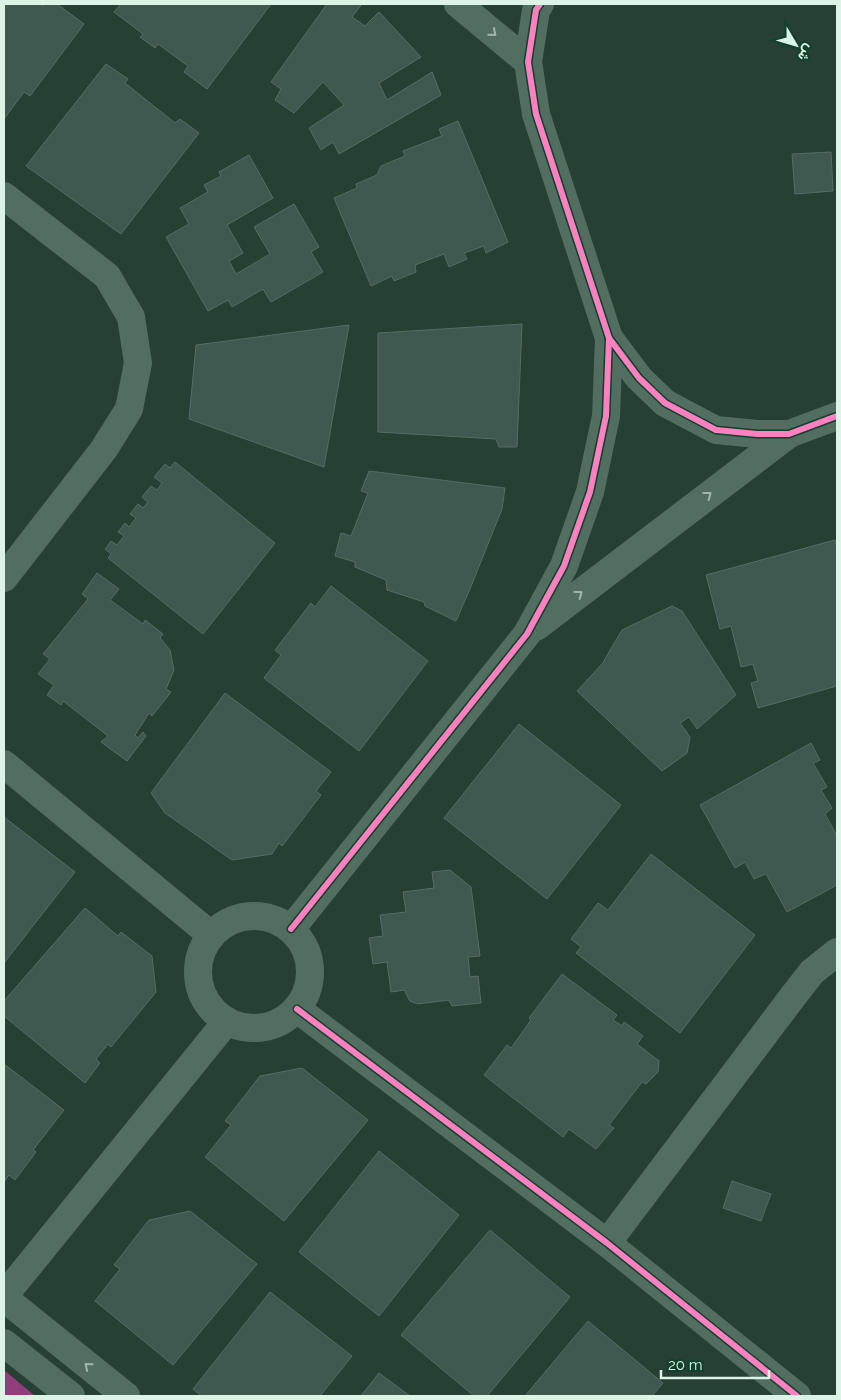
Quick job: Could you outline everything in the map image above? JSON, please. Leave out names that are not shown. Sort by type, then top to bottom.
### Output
[{"type":"street","points":[[458,4],[528,62]]},
{"type":"street","points":[[540,4],[536,10],[528,62],[536,114],[609,338],[639,378],[665,403],[716,430],[757,434],[798,430],[837,434]]},
{"type":"street","points":[[4,196],[107,276],[131,317],[138,363],[129,409],[104,449],[4,578]]},
{"type":"street","points":[[291,929],[526,634],[564,566],[590,492],[606,416],[609,338]]},
{"type":"street","points":[[526,634],[798,430],[837,416]]},
{"type":"street","points":[[4,764],[211,935]]},
{"type":"street","points":[[259,916],[268,918],[276,920],[291,929],[303,943],[309,959],[311,976],[306,994],[297,1009],[283,1020],[267,1027],[249,1029],[232,1024],[217,1015],[206,1001],[199,985],[198,968],[202,950],[211,935],[225,923],[241,917],[259,916]]},
{"type":"street","points":[[607,1243],[812,972],[837,952]]},
{"type":"street","points":[[297,1009],[607,1243],[797,1396]]},
{"type":"street","points":[[126,1396],[4,1297],[227,1021]]},
{"type":"street","points":[[4,1343],[71,1396]]},
{"type":"shaded area","points":[[4,1370],[35,1396],[4,1396]]},
{"type":"building","points":[[4,4],[40,4],[43,6],[45,4],[57,4],[84,24],[30,96],[24,92],[4,119]]},
{"type":"building","points":[[121,4],[271,4],[207,89],[184,72],[188,66],[158,44],[155,48],[140,37],[143,34],[114,12]]},
{"type":"building","points":[[327,4],[362,4],[352,17],[365,26],[379,12],[421,57],[379,83],[387,100],[432,72],[441,95],[339,154],[333,142],[321,150],[309,128],[344,105],[323,82],[294,113],[275,100],[281,89],[271,82]]},
{"type":"building","points":[[106,64],[128,79],[125,83],[175,123],[180,119],[199,133],[121,234],[26,166]]},
{"type":"building","points":[[458,121],[508,242],[486,253],[484,246],[464,253],[467,259],[449,267],[444,254],[415,265],[416,272],[394,281],[392,276],[371,286],[334,198],[357,188],[356,184],[377,175],[381,166],[405,156],[403,151],[442,136],[439,129]]},
{"type":"building","points":[[831,152],[833,191],[795,194],[792,154]]},
{"type":"building","points":[[249,155],[273,198],[227,225],[243,253],[229,261],[236,274],[270,254],[254,227],[294,204],[319,247],[311,252],[323,272],[271,302],[263,289],[232,307],[228,300],[208,311],[166,237],[189,224],[180,208],[208,192],[204,185],[221,176],[219,172]]},
{"type":"building","points":[[522,324],[517,447],[499,447],[496,439],[378,432],[378,333]]},
{"type":"building","points":[[349,325],[324,467],[189,419],[196,345]]},
{"type":"building","points":[[175,462],[275,543],[203,634],[108,558],[111,554],[105,549],[111,541],[117,545],[124,536],[118,532],[125,523],[129,527],[136,518],[130,514],[138,504],[143,508],[148,502],[142,497],[151,486],[157,490],[162,483],[154,477],[165,464],[170,468]]},
{"type":"building","points":[[369,471],[505,488],[502,509],[456,621],[425,606],[424,602],[387,590],[386,580],[355,567],[355,562],[335,556],[341,533],[351,536],[368,493],[361,491]]},
{"type":"building","points":[[835,540],[837,548],[837,686],[758,708],[751,683],[758,681],[753,664],[741,667],[731,626],[720,629],[706,575]]},
{"type":"building","points":[[97,573],[119,589],[110,600],[143,624],[145,620],[163,634],[160,638],[170,650],[174,670],[166,689],[171,692],[152,716],[149,713],[135,735],[138,738],[143,732],[146,736],[127,761],[101,742],[108,736],[63,701],[61,705],[47,695],[54,685],[38,674],[50,659],[43,654],[88,599],[82,594]]},
{"type":"building","points":[[331,586],[428,661],[359,751],[264,678],[281,655],[275,650],[311,603],[315,607]]},
{"type":"building","points":[[672,606],[682,611],[736,695],[697,729],[689,717],[680,723],[690,737],[687,753],[662,771],[577,691],[602,664],[622,630]]},
{"type":"building","points":[[225,693],[331,772],[316,791],[321,795],[282,846],[279,843],[272,854],[232,860],[165,813],[151,793]]},
{"type":"building","points":[[519,724],[621,805],[547,899],[444,818]]},
{"type":"building","points":[[811,743],[820,760],[813,763],[827,787],[821,790],[832,808],[825,814],[837,836],[837,885],[787,912],[766,874],[754,879],[745,862],[735,868],[700,805]]},
{"type":"building","points":[[4,817],[75,872],[4,963]]},
{"type":"building","points":[[651,854],[755,935],[680,1033],[576,953],[581,947],[571,939],[598,903],[608,910]]},
{"type":"building","points":[[450,870],[471,887],[480,956],[468,957],[470,977],[478,976],[481,1003],[452,1006],[449,1000],[418,1004],[410,1001],[405,990],[391,992],[387,962],[373,964],[369,938],[383,936],[380,915],[406,912],[403,892],[434,888],[432,872]]},
{"type":"building","points":[[85,908],[118,936],[121,932],[152,956],[156,992],[111,1047],[108,1044],[96,1059],[100,1063],[85,1083],[4,1016],[4,1001]]},
{"type":"building","points":[[562,974],[617,1015],[613,1020],[622,1026],[624,1022],[643,1036],[637,1044],[659,1061],[658,1072],[646,1084],[642,1082],[609,1125],[614,1128],[596,1149],[569,1129],[563,1137],[484,1075],[507,1045],[511,1048],[531,1020],[529,1018]]},
{"type":"building","points":[[4,1064],[64,1110],[33,1150],[36,1152],[15,1180],[9,1175],[4,1182]]},
{"type":"building","points":[[302,1068],[368,1120],[284,1221],[205,1157],[231,1125],[225,1121],[260,1076]]},
{"type":"building","points":[[379,1151],[459,1215],[379,1316],[299,1252]]},
{"type":"building","points":[[732,1181],[771,1194],[761,1221],[723,1208]]},
{"type":"building","points":[[190,1211],[257,1264],[173,1365],[95,1301],[120,1269],[114,1265],[149,1220]]},
{"type":"building","points":[[490,1230],[570,1297],[487,1396],[474,1396],[401,1335]]},
{"type":"building","points":[[270,1292],[352,1356],[320,1396],[202,1396],[193,1389]]},
{"type":"building","points":[[588,1321],[663,1383],[652,1396],[525,1396]]},
{"type":"building","points":[[379,1373],[410,1396],[361,1396]]},
{"type":"cycle path","points":[[540,4],[536,10],[528,62],[536,114],[609,338],[639,378],[665,403],[716,430],[757,434],[789,434],[837,416]]},
{"type":"cycle path","points":[[291,929],[527,634],[564,566],[590,492],[606,416],[609,338]]},
{"type":"cycle path","points":[[297,1009],[607,1243],[797,1396]]}]
